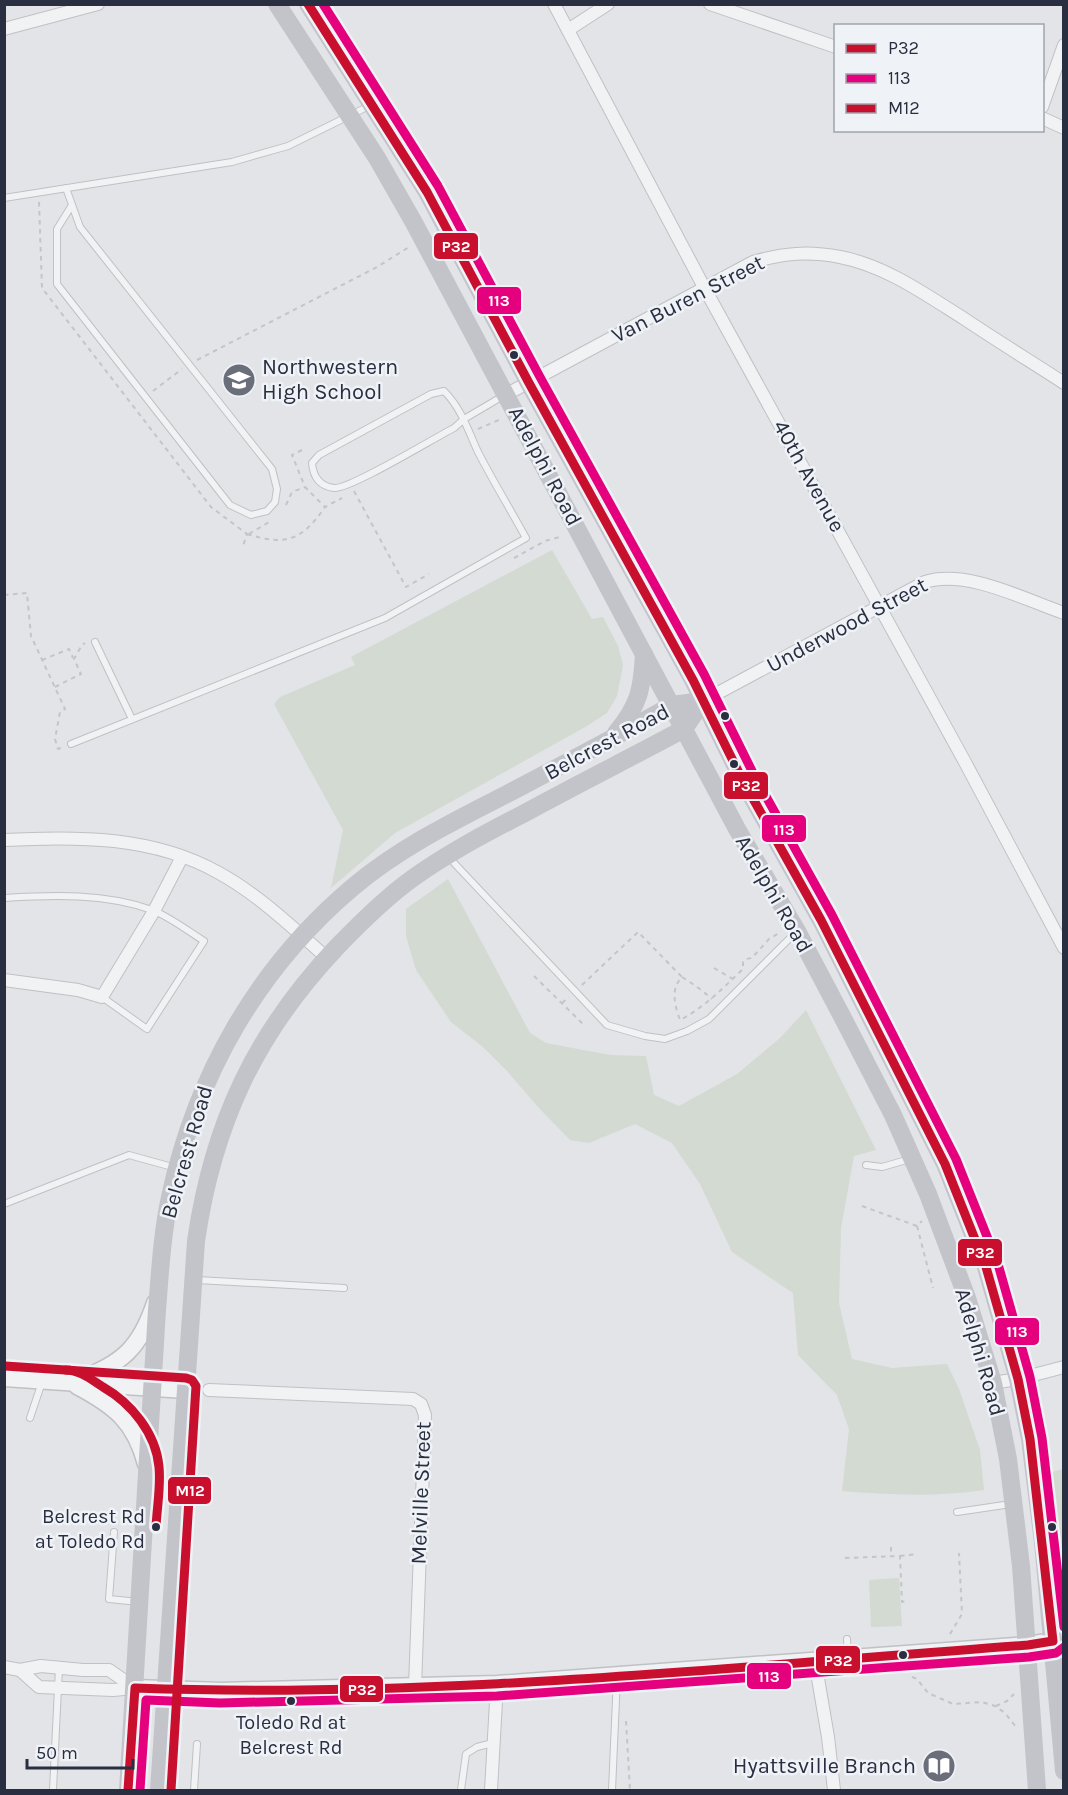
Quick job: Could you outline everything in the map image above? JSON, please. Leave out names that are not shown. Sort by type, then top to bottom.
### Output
[{"type":"main road","name":"Adelphi Road","points":[[277,4],[350,116],[413,221],[672,705],[788,932],[885,1098],[913,1158],[967,1298],[993,1383],[1014,1504],[1028,1645],[1037,1791]]},
{"type":"main road","name":"Adelphi Road","points":[[310,5],[427,192],[703,701],[742,779],[821,920],[945,1164],[986,1267],[1018,1379],[1030,1439],[1053,1641],[1064,1771]]},
{"type":"main road","points":[[610,739],[629,717],[638,697],[642,684],[644,652]]},
{"type":"main road","name":"Belcrest Road","points":[[128,1791],[152,1388],[166,1221],[177,1169],[196,1105],[224,1046],[255,994],[301,936],[354,886],[390,859],[460,818],[672,705],[703,701]]},
{"type":"main road","name":"Belcrest Road","points":[[159,1791],[185,1390],[201,1206],[218,1144],[240,1084],[286,1005],[327,958],[379,905],[414,878],[495,828],[684,729],[703,701]]},
{"type":"street","points":[[4,29],[98,4]]},
{"type":"street","name":"40th Avenue","points":[[554,4],[705,289],[880,606],[1064,948]]},
{"type":"street","points":[[568,30],[608,4]]},
{"type":"street","points":[[710,4],[834,46]]},
{"type":"street","points":[[1044,101],[1064,45]]},
{"type":"street","points":[[1044,119],[1064,128]]},
{"type":"street","name":"Van Buren Street","points":[[507,394],[753,262],[779,254],[841,257],[867,266],[919,291],[1064,383]]},
{"type":"street","name":"Underwood Street","points":[[703,701],[926,582],[947,577],[972,580],[1064,613]]},
{"type":"street","points":[[4,840],[51,838],[122,840],[183,857],[219,872],[259,899],[327,958]]},
{"type":"street","points":[[4,980],[78,990],[102,997],[154,911],[183,857]]},
{"type":"street","points":[[71,1382],[102,1371],[129,1352],[145,1329],[159,1290]]},
{"type":"street","points":[[993,1383],[1064,1367]]},
{"type":"street","points":[[4,1378],[185,1390]]},
{"type":"street","points":[[71,1382],[112,1406],[122,1416],[142,1448],[147,1468]]},
{"type":"street","name":"Melville Street","points":[[210,1390],[413,1399],[422,1404],[425,1415],[415,1687]]},
{"type":"street","points":[[4,1667],[39,1687],[58,1688],[220,1691],[415,1687],[497,1684],[816,1661],[1028,1645],[1053,1641]]},
{"type":"street","points":[[816,1661],[834,1791]]},
{"type":"street","points":[[19,1675],[41,1666],[109,1670],[135,1688]]},
{"type":"street","points":[[491,1791],[497,1684]]},
{"type":"lane","points":[[4,198],[232,162],[288,146],[372,104]]},
{"type":"lane","points":[[66,188],[80,227],[272,469],[277,489],[275,502],[267,511],[251,515],[230,505],[57,284],[57,229],[72,206]]},
{"type":"lane","points":[[71,744],[385,618],[526,538],[478,452],[464,419],[444,391],[431,394],[319,454],[312,463],[313,475],[323,485],[336,489],[356,482],[454,428],[464,419],[492,401],[507,394]]},
{"type":"lane","points":[[93,641],[132,719]]},
{"type":"lane","points":[[449,855],[454,864],[607,1025],[645,1036],[665,1039],[709,1019],[741,988],[788,932]]},
{"type":"lane","points":[[4,898],[73,896],[125,902],[154,911],[204,941],[147,1029],[102,997]]},
{"type":"lane","points":[[4,1204],[129,1155],[177,1169]]},
{"type":"lane","points":[[866,1165],[882,1167],[913,1158]]},
{"type":"lane","points":[[193,1280],[344,1288]]},
{"type":"lane","points":[[30,1418],[42,1380]]},
{"type":"lane","points":[[185,1390],[210,1390]]},
{"type":"lane","points":[[957,1512],[1014,1504]]},
{"type":"lane","points":[[114,1532],[109,1599],[140,1602]]},
{"type":"lane","points":[[848,1639],[848,1658]]},
{"type":"lane","points":[[53,1791],[59,1667]]},
{"type":"lane","points":[[612,1791],[617,1675]]},
{"type":"lane","points":[[461,1791],[466,1754],[477,1746],[494,1743]]},
{"type":"lane","points":[[194,1791],[197,1744]]},
{"type":"path","points":[[134,406],[188,364],[232,344],[377,267],[410,246]]},
{"type":"path","points":[[354,491],[406,587],[429,574]]},
{"type":"path","points":[[247,534],[269,540],[294,538],[314,523],[325,507]]},
{"type":"path","points":[[4,594],[27,593],[31,636],[65,709],[60,712],[55,739],[58,749],[71,744]]},
{"type":"path","points":[[74,659],[82,645],[93,641]]},
{"type":"path","points":[[42,660],[69,649],[74,659],[81,674],[55,687]]},
{"type":"path","points":[[562,1003],[638,932],[682,977],[692,985],[700,987],[712,999]]},
{"type":"path","points":[[682,977],[676,987],[675,996],[675,1005],[680,1020],[712,999],[743,969],[743,962],[746,958],[752,958],[769,939],[788,932]]},
{"type":"path","points":[[714,968],[732,979],[741,988]]},
{"type":"path","points":[[534,976],[584,1025]]},
{"type":"path","points":[[861,1206],[917,1226]]},
{"type":"path","points":[[917,1226],[923,1220]]},
{"type":"path","points":[[917,1226],[933,1288]]},
{"type":"path","points":[[891,1547],[891,1556]]},
{"type":"path","points":[[949,1637],[962,1614],[959,1553]]},
{"type":"path","points":[[845,1558],[918,1554]]},
{"type":"path","points":[[900,1556],[902,1602],[907,1601]]},
{"type":"path","points":[[912,1677],[917,1678],[928,1693],[953,1704],[982,1702],[996,1706],[1005,1713],[1018,1730]]},
{"type":"path","points":[[996,1706],[1007,1701],[1016,1692]]},
{"type":"path","points":[[626,1713],[630,1791]]},
{"type":"shaded area","points":[[552,550],[592,619],[603,617],[618,646],[623,665],[617,696],[607,713],[395,833],[331,888],[343,830],[274,704],[280,697],[355,665],[351,657]]},
{"type":"shaded area","points":[[448,879],[530,1033],[546,1043],[610,1055],[646,1056],[654,1095],[679,1106],[737,1074],[780,1038],[806,1010],[876,1150],[854,1156],[841,1228],[839,1303],[852,1359],[892,1368],[947,1364],[959,1389],[980,1450],[984,1490],[913,1495],[842,1491],[849,1429],[837,1395],[798,1355],[793,1293],[732,1252],[700,1184],[672,1143],[635,1124],[589,1143],[570,1140],[483,1047],[451,1022],[416,970],[406,936],[406,909]]},
{"type":"shaded area","points":[[1063,1469],[1064,1669],[1035,1477]]},
{"type":"shaded area","points":[[899,1578],[902,1626],[871,1627],[869,1580]]},
{"type":"transit line","name":"P32","points":[[128,1790],[135,1688],[247,1690],[470,1685],[694,1671],[1028,1645],[1053,1641],[1030,1439],[1018,1379],[986,1267],[945,1164],[821,920],[742,779],[693,680],[529,383],[427,192],[308,4]]},
{"type":"transit line","name":"113","points":[[323,4],[438,186],[540,377],[704,674],[753,773],[832,915],[956,1159],[998,1264],[1030,1377],[1042,1438],[1064,1627]]},
{"type":"transit line","name":"M12","points":[[5,1366],[186,1378],[192,1380],[196,1386],[171,1790]]},
{"type":"transit line","name":"M12","points":[[66,1370],[81,1374],[123,1401],[147,1431],[153,1442],[159,1467],[156,1527]]},
{"type":"transit line","name":"113","points":[[140,1790],[146,1700],[220,1703],[497,1696],[1029,1657],[1056,1653],[1064,1647]]},
{"type":"place","name":"Northwestern High School","points":[[239,380]]},
{"type":"place","name":"Belcrest Rd at Toledo Rd","points":[[156,1527]]},
{"type":"place","name":"Toledo Rd at Belcrest Rd","points":[[291,1701]]},
{"type":"place","name":"Hyattsville Branch","points":[[939,1766]]}]
